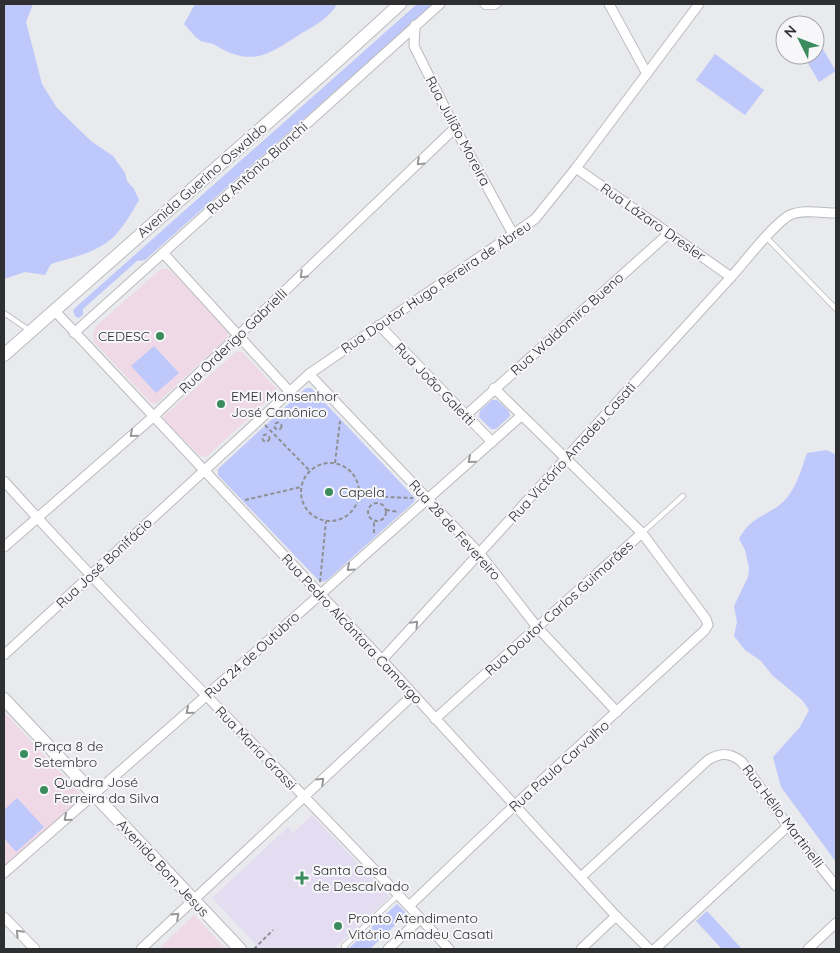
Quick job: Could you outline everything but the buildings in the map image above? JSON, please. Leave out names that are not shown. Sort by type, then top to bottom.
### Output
[{"type":"street","name":"Avenida Guerino Oswaldo","points":[[4,355],[400,4]]},
{"type":"street","name":"Rua Antônio Bianchi","points":[[74,333],[440,4]]},
{"type":"street","points":[[609,4],[647,74]]},
{"type":"street","name":"Rua Doutor Hugo Pereira de Abreu","points":[[289,391],[309,374],[379,325],[535,219],[576,168],[699,4]]},
{"type":"street","name":"Rua Julião Moreira","points":[[415,25],[414,46],[455,128],[514,234]]},
{"type":"street","name":"Rua Orderigo Gabrielli","points":[[4,547],[153,417],[455,128]]},
{"type":"street","name":"Rua Lázaro Dresler","points":[[576,168],[731,277]]},
{"type":"street","name":"Rua Victório Amadeu Casati","points":[[382,660],[764,239],[790,215],[836,213]]},
{"type":"street","name":"Rua Waldomiro Bueno","points":[[465,416],[669,233]]},
{"type":"street","points":[[164,254],[289,391]]},
{"type":"street","name":"Rua Pedro Alcântara Camargo","points":[[54,310],[382,660],[616,916],[649,949]]},
{"type":"street","name":"Rua João Galetti","points":[[379,325],[492,442]]},
{"type":"street","name":"Rua 28 de Fevereiro","points":[[309,374],[480,554],[537,626],[617,712]]},
{"type":"street","points":[[494,388],[642,533]]},
{"type":"street","name":"Rua José Bonifácio","points":[[4,655],[289,391]]},
{"type":"street","name":"Rua 24 de Outubro","points":[[4,873],[521,416]]},
{"type":"street","name":"Rua Maria Grassi","points":[[4,480],[91,576],[409,906],[448,949]]},
{"type":"street","name":"Rua Paula Carvalho","points":[[409,906],[514,806],[704,631],[708,625],[706,619],[642,533]]},
{"type":"street","name":"Rua Doutor Carlos Guimarães","points":[[435,719],[642,533]]},
{"type":"street","points":[[141,949],[413,695]]},
{"type":"street","name":"Avenida Bom Jesus","points":[[4,699],[240,949]]},
{"type":"street","name":"Rua Hélio Martinelli","points":[[581,877],[708,760],[716,755],[724,754],[735,756],[742,762],[788,826],[836,886]]},
{"type":"street","points":[[655,949],[788,826]]},
{"type":"street","points":[[581,949],[616,916]]},
{"type":"street","points":[[4,917],[34,949]]},
{"type":"street","points":[[388,949],[420,919]]},
{"type":"street","points":[[808,949],[836,923]]},
{"type":"lane","points":[[482,4],[485,7],[494,8],[499,4]]},
{"type":"lane","points":[[764,239],[836,309]]},
{"type":"lane","points":[[4,312],[31,331]]},
{"type":"lane","name":"Rua Doutor Carlos Guimarães","points":[[642,533],[683,496]]},
{"type":"lane","points":[[345,949],[344,946],[398,895]]},
{"type":"path","points":[[335,464],[340,421]]},
{"type":"path","points":[[265,425],[310,471]]},
{"type":"path","points":[[269,436],[276,428]]},
{"type":"path","points":[[335,464],[343,466],[350,472],[358,487],[358,496],[356,504],[350,512],[335,520],[326,521],[309,513],[301,496],[301,487],[304,478],[310,471],[318,466],[335,464]]},
{"type":"path","points":[[243,501],[301,487]]},
{"type":"path","points":[[358,496],[415,498]]},
{"type":"path","points":[[373,496],[372,504],[368,511],[369,517],[374,521]]},
{"type":"path","points":[[372,504],[381,503],[386,510],[402,513]]},
{"type":"path","points":[[374,521],[383,519],[386,510]]},
{"type":"path","points":[[320,582],[326,521]]},
{"type":"path","points":[[374,521],[374,538]]},
{"type":"path","points":[[254,949],[273,930]]},
{"type":"shaded area","points":[[4,4],[33,4],[26,22],[42,84],[57,108],[91,141],[113,156],[125,173],[127,181],[134,189],[139,200],[120,230],[100,247],[51,264],[45,275],[25,272],[4,279]]},
{"type":"shaded area","points":[[195,4],[337,4],[326,17],[280,47],[260,56],[251,57],[228,52],[197,38],[184,24]]},
{"type":"shaded area","points":[[417,4],[433,4],[145,260],[137,261],[83,309],[83,315],[79,318],[75,316],[73,311],[75,308]]},
{"type":"shaded area","points":[[825,53],[836,71],[819,82],[809,65],[825,65]]},
{"type":"shaded area","points":[[715,54],[764,90],[745,115],[696,80]]},
{"type":"shaded area","name":"CEDESC","points":[[161,269],[171,271],[228,333],[227,338],[157,403],[152,404],[94,342],[93,334],[96,326]]},
{"type":"shaded area","points":[[154,346],[179,373],[156,393],[131,366]]},
{"type":"shaded area","name":"EMEI Monsenhor José Canônico","points":[[236,352],[242,352],[276,388],[277,392],[206,457],[200,456],[164,420],[164,416]]},
{"type":"shaded area","points":[[306,388],[311,388],[415,498],[414,502],[326,581],[320,582],[218,475],[218,469]]},
{"type":"shaded area","points":[[492,400],[497,400],[509,411],[510,416],[496,429],[491,429],[479,417],[480,411]]},
{"type":"shaded area","points":[[827,450],[836,455],[836,862],[781,787],[773,757],[800,727],[809,710],[802,700],[772,675],[761,661],[745,650],[734,636],[737,622],[734,606],[748,577],[749,568],[745,550],[739,539],[746,528],[777,507],[788,496],[796,483],[807,453]]},
{"type":"shaded area","name":"Praça 8 de Setembro","points":[[4,712],[83,797],[4,867]]},
{"type":"shaded area","points":[[17,798],[44,827],[16,852],[4,838],[4,810]]},
{"type":"shaded area","name":"Santa Casa de Descalvado","points":[[312,815],[390,897],[334,949],[260,949],[212,898],[288,827],[293,833]]},
{"type":"shaded area","points":[[397,904],[407,914],[370,949],[348,949]]},
{"type":"shaded area","points":[[707,911],[742,949],[722,949],[696,921]]},
{"type":"shaded area","points":[[194,915],[226,949],[159,949]]},
{"type":"place","name":"CEDESC","points":[[160,336]]},
{"type":"place","name":"EMEI Monsenhor José Canônico","points":[[221,404]]},
{"type":"place","name":"Capela","points":[[329,492]]},
{"type":"place","name":"Praça 8 de Setembro","points":[[24,754]]},
{"type":"place","name":"Quadra José Ferreira da Silva","points":[[44,790]]},
{"type":"place","name":"Santa Casa de Descalvado","points":[[302,878]]},
{"type":"place","name":"Pronto Atendimento Vitório Amadeu Casati","points":[[338,926]]}]
